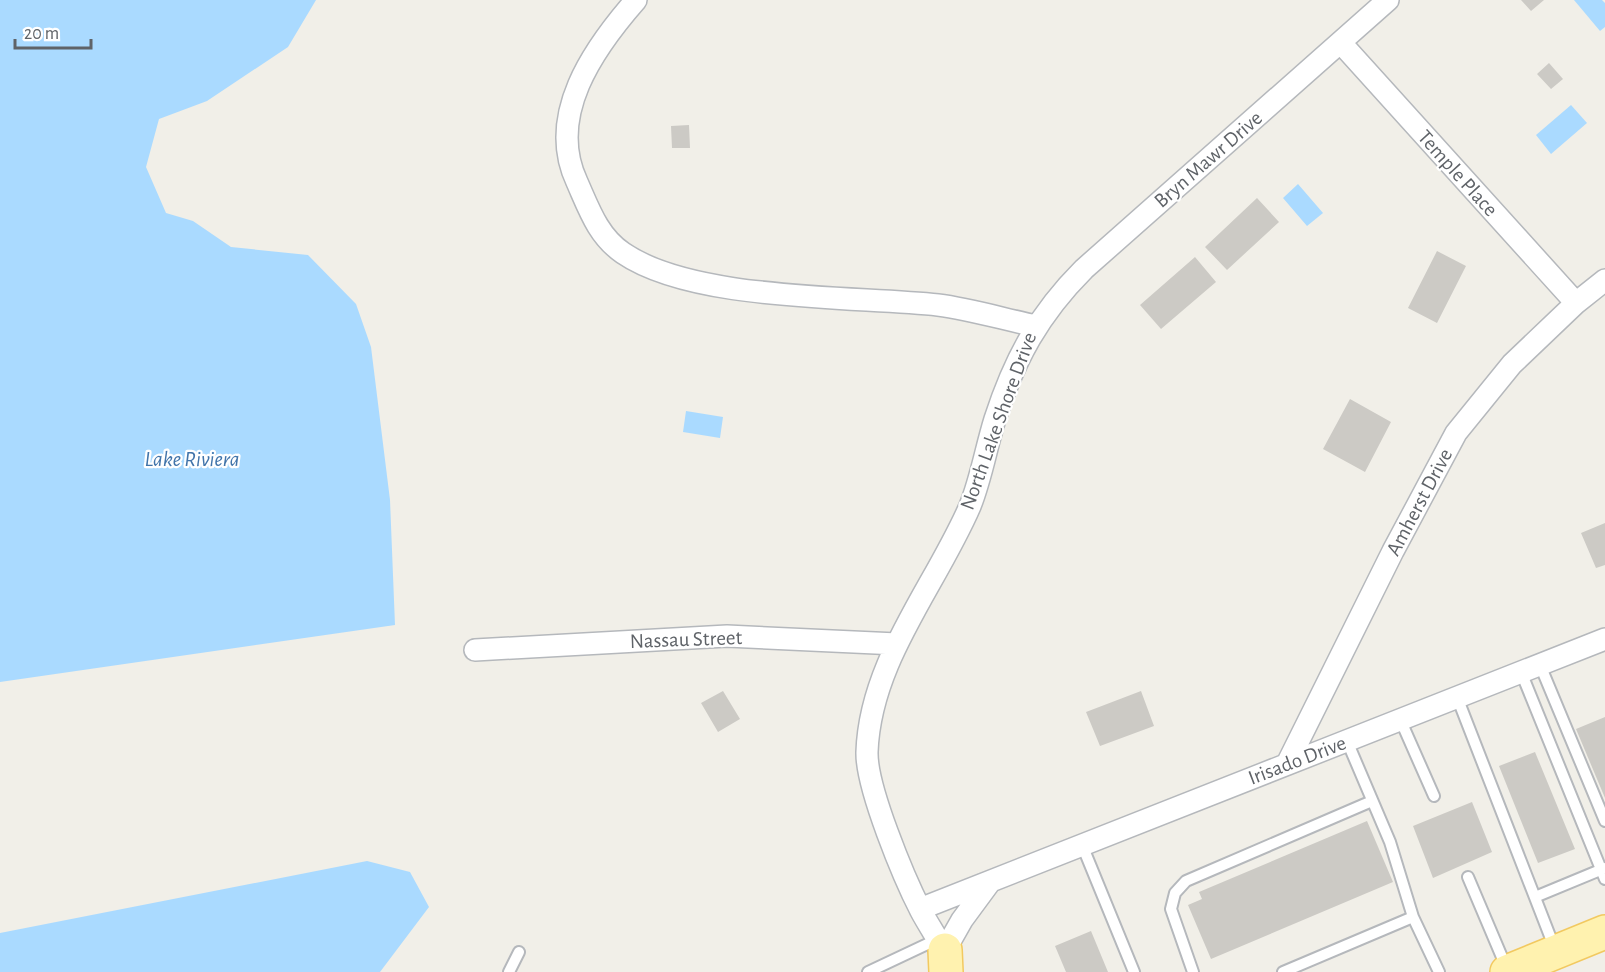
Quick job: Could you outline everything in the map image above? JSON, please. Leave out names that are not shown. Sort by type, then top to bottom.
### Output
[{"type":"main road","points":[[1508,972],[1605,932]]},
{"type":"street","name":"North Lake Shore Drive","points":[[636,0],[593,54],[573,100],[565,140],[572,172],[598,231],[621,253],[649,268],[699,281],[755,291],[940,306],[1036,326],[1021,351],[996,417],[970,506],[897,644],[877,695],[867,753],[877,804],[920,909],[946,958]]},
{"type":"street","name":"Bryn Mawr Drive","points":[[1036,326],[1058,294],[1084,268],[1388,0]]},
{"type":"street","name":"Temple Place","points":[[1341,43],[1576,303]]},
{"type":"street","name":"Amherst Drive","points":[[1287,764],[1393,551],[1456,432],[1512,364],[1576,303],[1605,280]]},
{"type":"street","name":"Nassau Street","points":[[475,650],[727,636],[897,644]]},
{"type":"street","name":"Irisado Drive","points":[[920,909],[1605,639]]},
{"type":"street","points":[[946,958],[962,920],[990,882]]},
{"type":"lane","points":[[1530,668],[1605,821]]},
{"type":"lane","points":[[1530,668],[1604,872],[1535,897]]},
{"type":"lane","points":[[1457,697],[1556,952]]},
{"type":"lane","points":[[1400,720],[1434,796]]},
{"type":"lane","points":[[1347,741],[1390,842],[1413,917],[1439,972]]},
{"type":"lane","points":[[1193,972],[1171,909],[1175,893],[1186,881],[1372,801]]},
{"type":"lane","points":[[1082,845],[1134,972]]},
{"type":"lane","points":[[1468,877],[1508,972]]},
{"type":"lane","points":[[1283,972],[1413,917]]},
{"type":"lane","points":[[509,972],[519,952]]},
{"type":"lane","points":[[868,972],[946,958]]},
{"type":"water","name":"Lake Riviera","points":[[0,0],[316,0],[288,47],[207,101],[159,119],[146,167],[166,213],[193,221],[231,247],[308,255],[356,304],[371,347],[390,500],[395,625],[0,682]]},
{"type":"water","points":[[1574,0],[1602,0],[1605,3],[1605,27],[1600,31]]},
{"type":"water","points":[[1571,105],[1587,123],[1551,154],[1536,135]]},
{"type":"water","points":[[1298,184],[1323,213],[1307,226],[1283,198]]},
{"type":"water","points":[[686,411],[723,417],[720,438],[683,432]]},
{"type":"water","points":[[367,861],[410,872],[429,907],[380,972],[0,972],[0,933]]},
{"type":"building","points":[[1521,0],[1544,0],[1531,11]]},
{"type":"building","points":[[1549,63],[1563,79],[1551,89],[1537,74]]},
{"type":"building","points":[[689,125],[690,148],[672,148],[671,126]]},
{"type":"building","points":[[1257,198],[1279,222],[1227,270],[1205,247]]},
{"type":"building","points":[[1437,251],[1466,266],[1437,323],[1408,308]]},
{"type":"building","points":[[1195,257],[1216,282],[1161,329],[1140,305]]},
{"type":"building","points":[[1350,399],[1391,422],[1365,472],[1323,449]]},
{"type":"building","points":[[1605,523],[1605,565],[1596,568],[1581,533]]},
{"type":"building","points":[[723,691],[740,719],[718,732],[701,703]]},
{"type":"building","points":[[1141,691],[1154,726],[1100,746],[1086,712]]},
{"type":"building","points":[[1605,717],[1605,798],[1576,729]]},
{"type":"building","points":[[1535,752],[1575,849],[1538,863],[1499,766]]},
{"type":"building","points":[[1472,802],[1492,852],[1433,878],[1413,826]]},
{"type":"building","points":[[1367,821],[1393,882],[1211,959],[1188,905],[1202,899],[1199,892]]},
{"type":"building","points":[[1091,931],[1108,972],[1066,972],[1055,946]]}]
